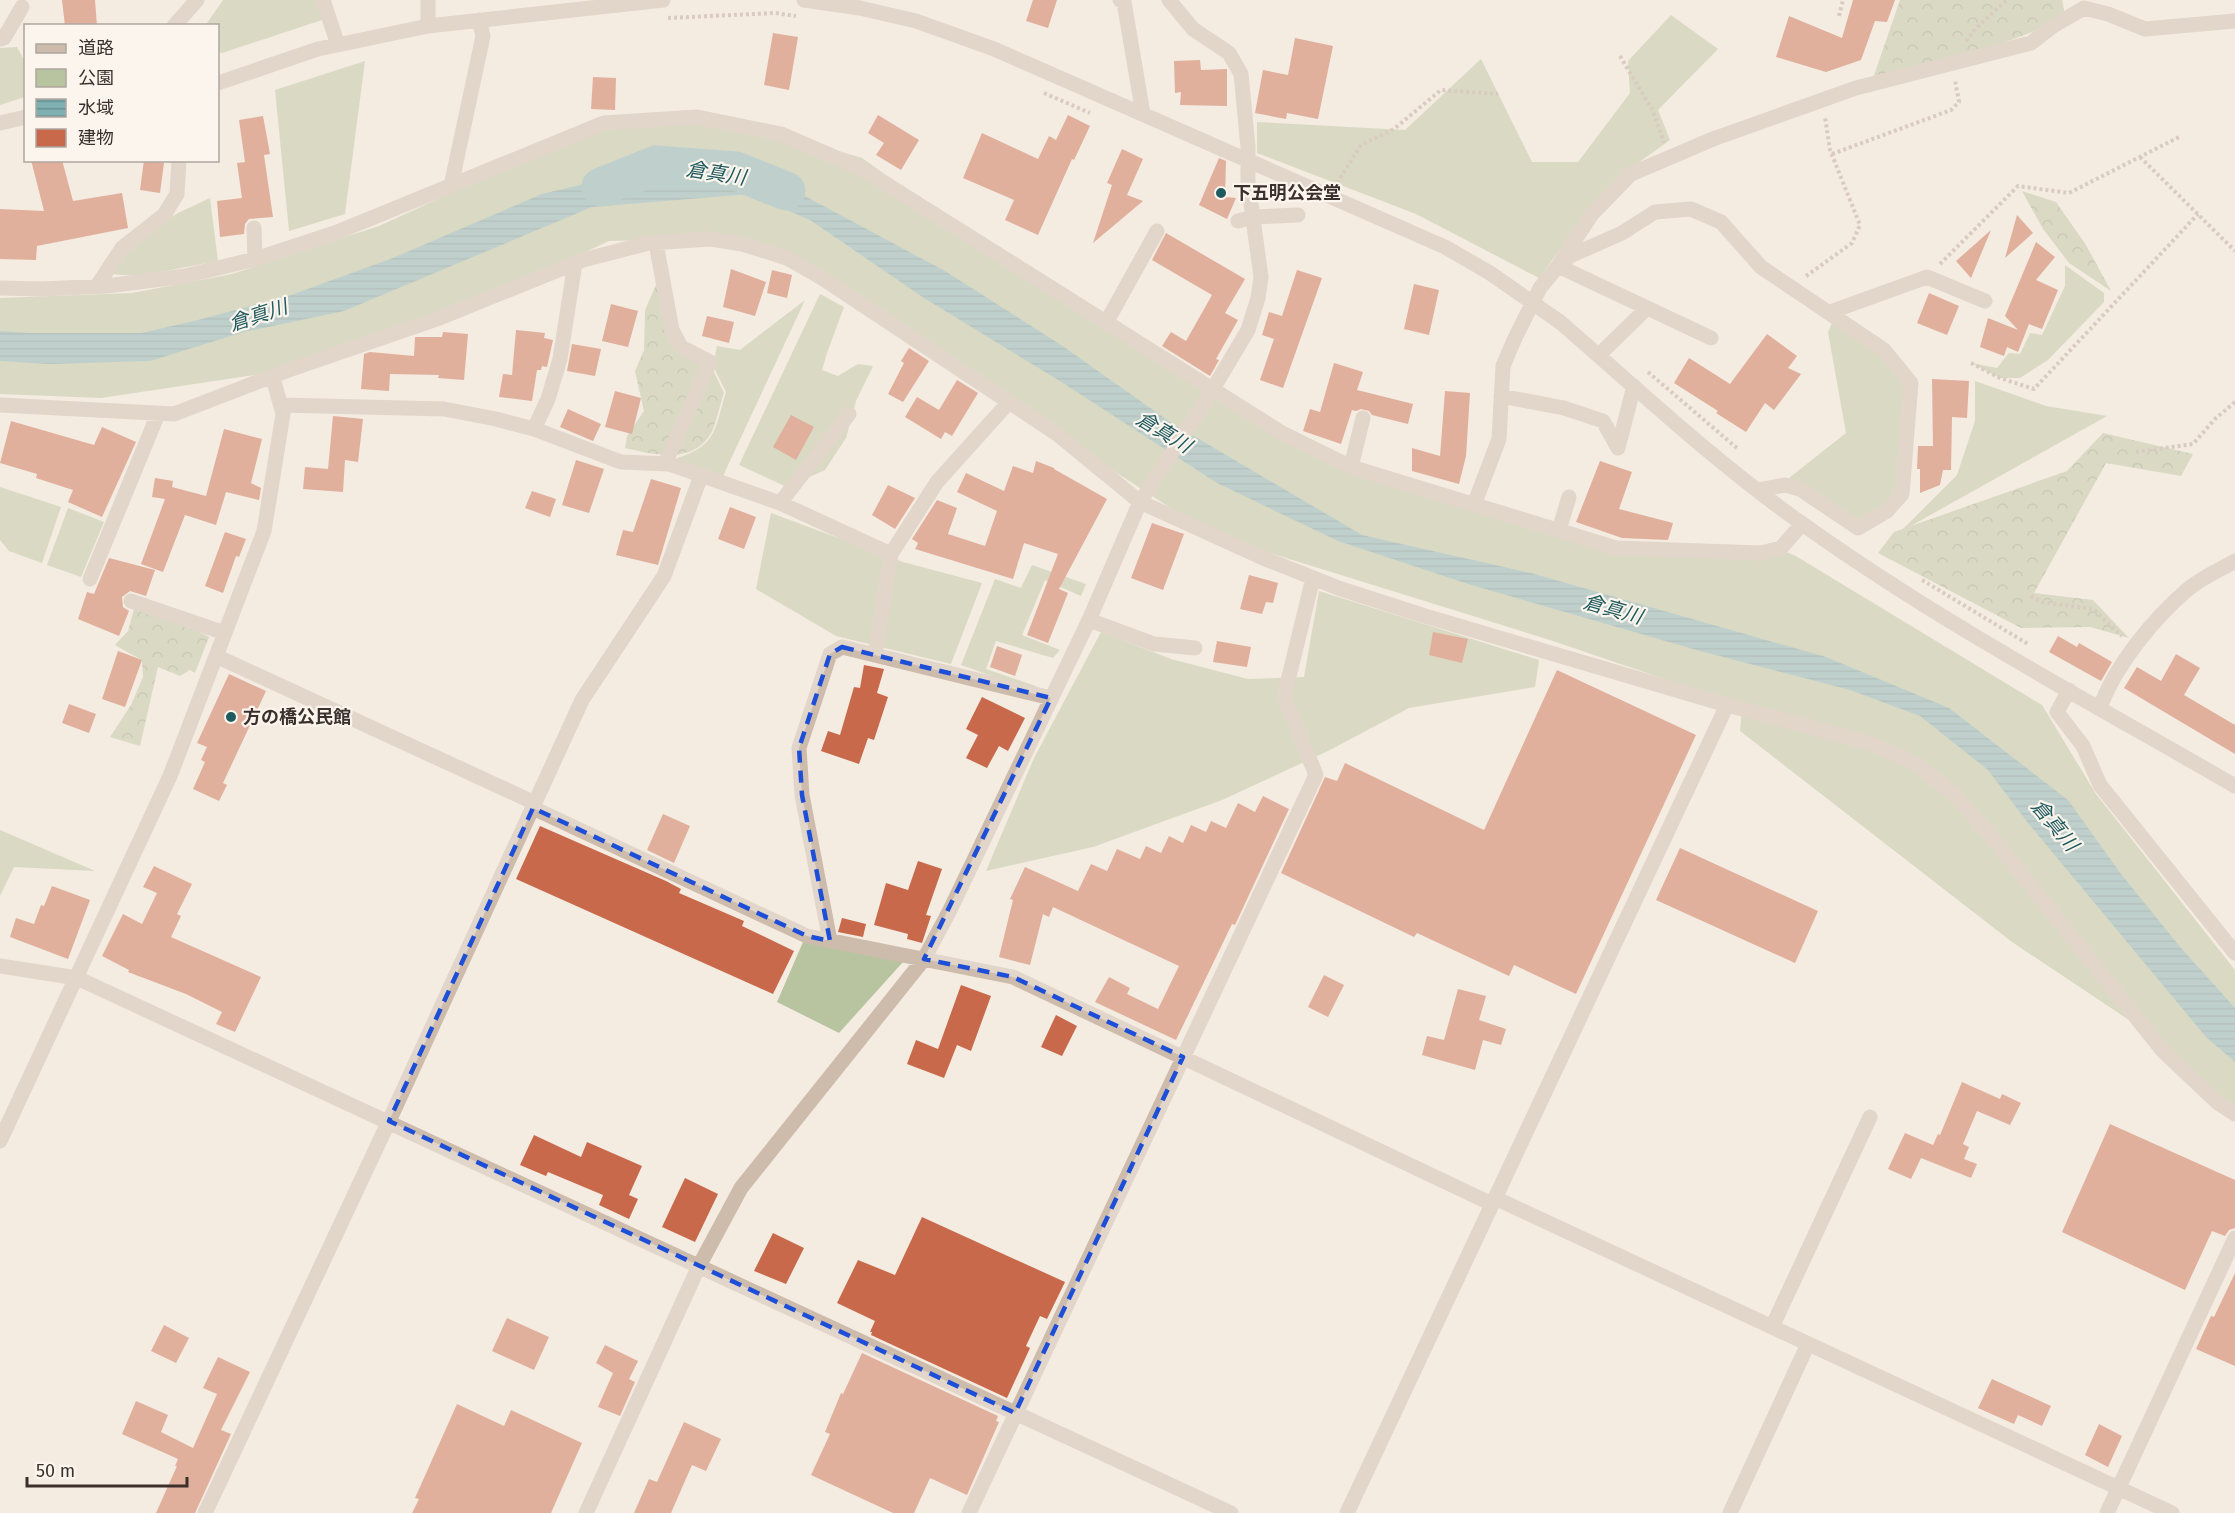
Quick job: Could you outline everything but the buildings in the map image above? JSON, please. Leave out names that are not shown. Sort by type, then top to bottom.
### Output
[{"type":"street","points":[[176,24],[197,0]]},
{"type":"street","points":[[323,0],[338,45]]},
{"type":"street","points":[[428,0],[428,26]]},
{"type":"street","points":[[219,83],[318,49],[428,26],[479,20],[536,7],[663,0]]},
{"type":"street","points":[[804,0],[860,8],[916,21],[994,49],[1445,247],[1532,301],[1599,355],[1727,467],[1802,524],[1874,574],[1960,628],[2235,786]]},
{"type":"street","points":[[1120,0],[1124,2],[1143,114]]},
{"type":"street","points":[[586,1513],[699,1266],[741,1188],[924,959],[950,910],[1089,620],[1140,502],[1248,330],[1258,298],[1261,277],[1245,219],[1248,160],[1241,74],[1229,53],[1193,29],[1169,0]]},
{"type":"street","points":[[0,39],[4,38],[22,7]]},
{"type":"street","points":[[1474,505],[1498,439],[1503,366],[1532,301],[1593,214],[1631,174],[1713,139],[1856,88],[2031,43],[2053,26],[2084,8],[2108,14],[2145,29],[2235,21]]},
{"type":"street","points":[[451,186],[483,36],[479,20]]},
{"type":"street","points":[[0,123],[24,117]]},
{"type":"street","points":[[0,288],[42,289],[97,286],[185,276],[255,259],[336,233],[604,123],[697,117],[781,134],[864,170],[1106,323],[1210,393],[1351,466],[1617,548],[1761,553],[1781,548],[1802,524]]},
{"type":"street","points":[[97,286],[122,248],[164,215],[177,194],[180,162]]},
{"type":"street","points":[[1558,266],[1570,256],[1622,233],[1655,212],[1691,209],[1721,222],[1761,267],[1884,350],[1911,383],[1902,494],[1887,512],[1858,528],[1800,489],[1785,485],[1758,490]]},
{"type":"street","points":[[1245,219],[1298,215]]},
{"type":"street","points":[[254,228],[255,259]]},
{"type":"street","points":[[1106,323],[1157,231]]},
{"type":"street","points":[[0,405],[174,414],[437,319],[575,263],[656,243],[711,239],[742,244],[787,258],[822,278],[1057,434],[1140,502],[1263,558],[1341,589],[1425,616],[1727,705],[1870,743],[1918,765],[1954,794],[1985,829],[2163,1050],[2218,1103],[2235,1114]]},
{"type":"street","points":[[656,243],[672,330],[681,347],[710,362],[665,464]]},
{"type":"street","points":[[534,429],[548,399],[560,359],[575,263]]},
{"type":"street","points":[[1558,266],[1711,338]]},
{"type":"street","points":[[1830,312],[1927,277],[1985,302]]},
{"type":"street","points":[[1599,355],[1647,308]]},
{"type":"street","points":[[0,1140],[170,776],[264,531],[283,414],[273,378]]},
{"type":"street","points":[[1501,396],[1564,408],[1603,421],[1618,448],[1634,386]]},
{"type":"street","points":[[875,654],[891,554],[937,482],[1009,402]]},
{"type":"street","points":[[281,405],[444,409],[534,429],[621,462],[665,464],[780,503],[891,554]]},
{"type":"street","points":[[90,579],[158,414]]},
{"type":"street","points":[[780,503],[849,414]]},
{"type":"street","points":[[1351,466],[1363,417]]},
{"type":"street","points":[[205,1513],[389,1121],[582,700],[664,576],[701,476]]},
{"type":"street","points":[[1558,530],[1569,497]]},
{"type":"street","points":[[2100,708],[2105,691],[2133,647],[2188,589],[2235,561]]},
{"type":"street","points":[[969,1513],[1316,775],[1284,697],[1314,578]]},
{"type":"street","points":[[130,601],[225,633]]},
{"type":"street","points":[[1089,620],[1154,644],[1195,648]]},
{"type":"street","points":[[830,941],[802,795],[799,748],[830,654],[842,647],[1051,698]]},
{"type":"street","points":[[216,656],[807,936],[1013,976],[1493,1201],[1772,1327],[2172,1513]]},
{"type":"street","points":[[2069,690],[2057,712],[2083,746],[2100,785],[2235,953]]},
{"type":"street","points":[[1347,1513],[1727,705]]},
{"type":"street","points":[[0,966],[77,978],[1231,1513]]},
{"type":"street","points":[[1772,1327],[1870,1117]]},
{"type":"street","points":[[2107,1513],[2235,1238]]},
{"type":"street","points":[[1730,1513],[1808,1344]]},
{"type":"path","points":[[1839,16],[1843,0]]},
{"type":"path","points":[[1832,154],[1951,110],[1959,102],[1952,64],[1976,28],[2007,0]]},
{"type":"path","points":[[1620,56],[1653,111],[1668,158]]},
{"type":"path","points":[[1333,198],[1335,186],[1361,145],[1394,129],[1442,90],[1498,94]]},
{"type":"path","points":[[1791,287],[1852,243],[1860,225],[1832,154],[1823,100]]},
{"type":"path","points":[[1927,277],[2018,186],[2068,193],[2181,136]]},
{"type":"path","points":[[2140,157],[2235,251]]},
{"type":"path","points":[[1971,363],[2000,378],[2034,389],[2198,214]]},
{"type":"path","points":[[2136,452],[2193,444],[2215,418],[2235,402]]},
{"type":"path","points":[[2031,596],[2042,602],[2093,609],[2133,647]]},
{"type":"highlighted area","points":[[842,647],[1051,698],[924,959],[1013,977],[1183,1057],[1015,1413],[389,1121],[533,808],[807,936],[830,941],[802,795],[799,748],[830,654]]},
{"type":"green space","points":[[223,0],[318,0],[322,20],[222,53],[219,52],[219,24],[206,24]]},
{"type":"green space","points":[[1900,0],[2062,0],[2066,19],[1945,65],[1871,84]]},
{"type":"green space","points":[[1671,15],[1718,49],[1658,110],[1670,140],[1631,168],[1573,232],[1539,278],[1416,214],[1257,153],[1257,122],[1405,130],[1481,59],[1532,162],[1578,162],[1630,93],[1628,61]]},
{"type":"green space","points":[[17,47],[24,60],[24,97],[0,105],[0,48]]},
{"type":"green space","points":[[365,61],[345,214],[289,231],[275,90]]},
{"type":"green space","points":[[723,117],[862,158],[1005,260],[1343,464],[1616,548],[1777,549],[1794,555],[2042,705],[2096,794],[2235,970],[2235,1112],[2150,1034],[2012,942],[1740,731],[1742,708],[1776,717],[1550,640],[1212,535],[787,258],[711,239],[609,241],[481,301],[294,369],[101,398],[0,394],[0,298],[132,293],[232,274],[379,226],[604,123]]},
{"type":"green space","points":[[2022,191],[2056,202],[2086,245],[2111,291],[2069,263],[2043,229]]},
{"type":"green space","points":[[210,198],[218,261],[138,276],[109,274],[134,238]]},
{"type":"green space","points":[[2065,265],[2104,293],[2104,302],[2048,360],[2020,378],[2000,378],[1971,363],[1997,368],[2009,353],[2020,354],[2030,333],[2042,335],[2065,286]]},
{"type":"green space","points":[[656,285],[672,330],[713,370],[724,393],[711,434],[700,446],[680,454],[647,453],[625,448],[627,436],[644,411],[635,371],[644,350],[645,310]]},
{"type":"green space","points":[[820,294],[844,307],[822,370],[838,376],[858,364],[873,366],[856,401],[846,438],[825,470],[787,487],[739,465]]},
{"type":"green space","points":[[805,300],[722,478],[668,461],[684,456],[704,445],[715,429],[726,392],[713,366],[717,346],[740,350]]},
{"type":"green space","points":[[1835,316],[1911,383],[1902,494],[1858,528],[1789,478],[1846,433],[1828,332]]},
{"type":"green space","points":[[1975,381],[2046,406],[2107,416],[1900,532],[1957,475],[1975,421]]},
{"type":"green space","points":[[2103,433],[2193,454],[2181,476],[2106,463],[2034,593],[2093,600],[2129,638],[2090,627],[2021,628],[1878,553],[1894,532],[2067,471]]},
{"type":"green space","points":[[0,487],[61,507],[42,563],[9,551],[0,540]]},
{"type":"green space","points":[[68,508],[104,522],[81,577],[47,565]]},
{"type":"green space","points":[[771,513],[903,562],[982,583],[951,664],[836,636],[756,589]]},
{"type":"green space","points":[[1032,565],[1086,584],[1081,596],[1045,580],[1022,635],[1060,650],[1053,658],[996,641],[986,669],[1036,686],[1034,691],[961,665],[995,579],[1021,588]]},
{"type":"green space","points":[[1319,591],[1539,660],[1535,687],[1409,708],[1328,751],[1222,800],[1093,847],[986,871],[1034,758],[1101,632],[1171,659],[1248,679],[1304,677]]},
{"type":"green space","points":[[134,609],[191,627],[209,637],[195,673],[190,670],[180,676],[158,667],[140,746],[110,737],[131,705],[143,677],[142,660],[115,645],[128,631]]},
{"type":"green space","points":[[0,830],[95,871],[14,867],[0,896]]},
{"type":"green space","points":[[803,942],[903,962],[839,1033],[777,1002]]},
{"type":"water","points":[[651,168],[736,171],[803,195],[945,271],[1064,347],[1170,422],[1362,535],[1531,573],[1826,657],[1949,708],[2068,800],[2121,874],[2181,948],[2235,1008],[2235,1062],[2206,1037],[2028,823],[1988,770],[1920,716],[1850,690],[1700,651],[1468,584],[1338,541],[1217,483],[1063,383],[924,298],[810,220],[750,194],[592,207],[344,311],[244,332],[150,361],[49,364],[0,361],[0,331],[141,333],[198,320],[291,295],[393,258],[542,194]]},
{"type":"waterway","name":"倉真川","points":[[601,187],[656,165],[736,171],[786,191]]},
{"type":"place","name":"下五明公会堂","points":[[1221,193]]},
{"type":"place","name":"方の橋公民館","points":[[231,717]]}]
